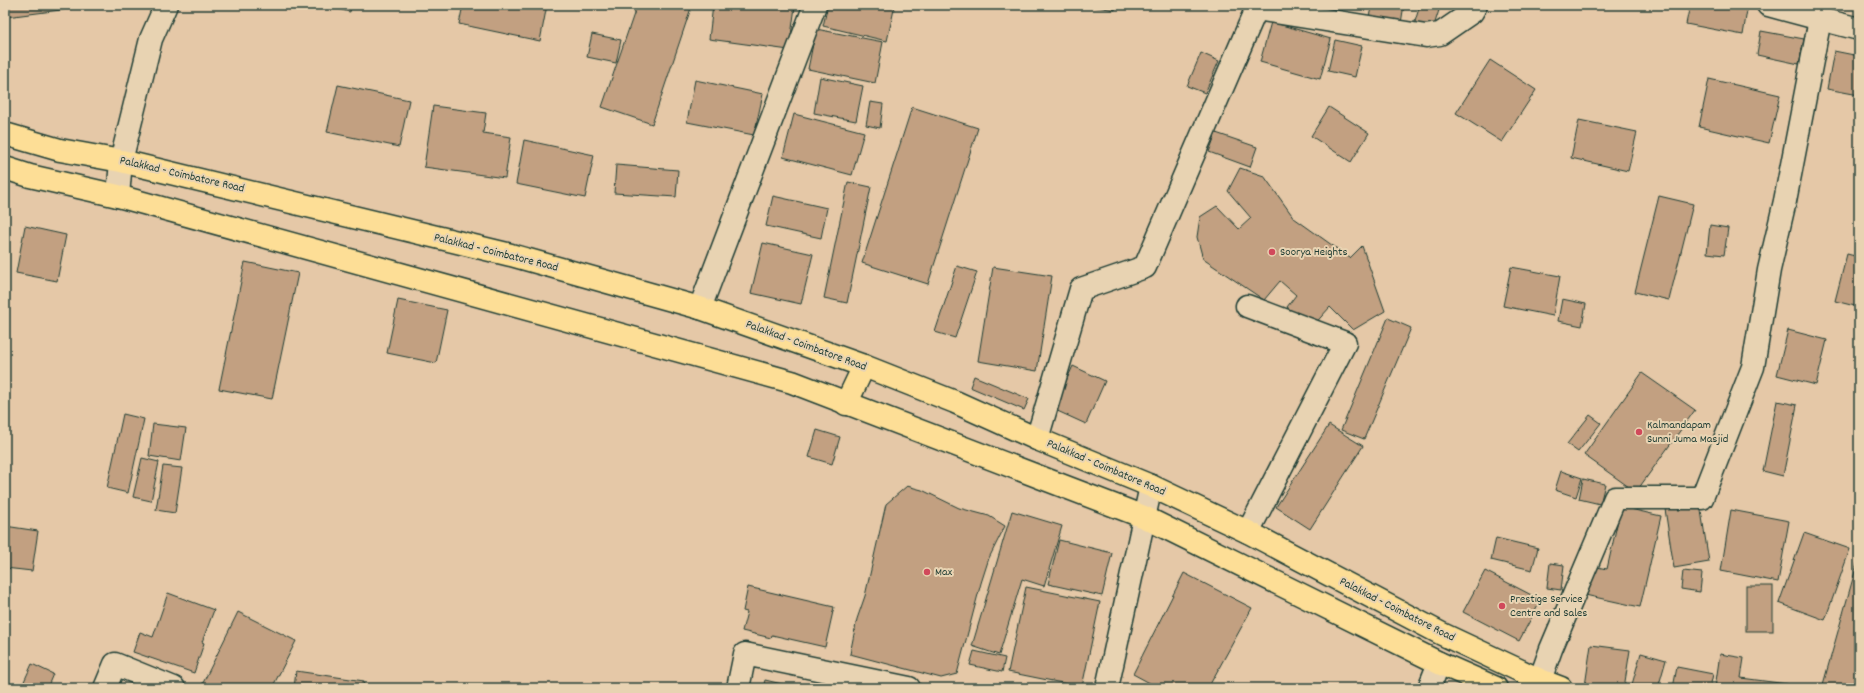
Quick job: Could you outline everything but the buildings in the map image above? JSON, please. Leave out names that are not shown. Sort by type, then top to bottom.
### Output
[{"type":"main road","name":"Palakkad - Coimbatore Road","points":[[5,134],[60,150],[121,160],[511,255],[700,308],[864,366],[955,402],[1037,439],[1150,486],[1248,532],[1442,634],[1540,680],[1561,688]]},
{"type":"main road","points":[[5,168],[30,176],[118,196],[792,382],[1144,518],[1440,663],[1496,688]]},
{"type":"main road","points":[[846,404],[864,366]]},
{"type":"street","points":[[118,196],[121,160],[151,39],[166,5]]},
{"type":"street","points":[[700,308],[815,5]]},
{"type":"street","points":[[1037,439],[1081,289],[1145,267],[1197,150],[1257,7],[1426,36],[1440,34],[1472,12],[1476,5]]},
{"type":"street","points":[[1768,5],[1820,20],[1859,29]]},
{"type":"street","points":[[1540,680],[1551,650],[1615,498],[1702,498],[1753,367],[1769,270],[1785,201],[1820,20]]},
{"type":"street","points":[[1247,306],[1345,344],[1248,532]]},
{"type":"street","points":[[1107,688],[1150,486]]},
{"type":"street","points":[[738,688],[745,654],[909,688]]},
{"type":"street","points":[[1428,688],[1440,663]]},
{"type":"street","points":[[105,688],[115,664],[174,688]]},
{"type":"place","name":"Soorya Heights","points":[[1272,252]]},
{"type":"place","name":"Kalmandapam Sunni Juma Masjid","points":[[1639,432]]},
{"type":"place","name":"Max","points":[[927,572]]},
{"type":"place","name":"Prestige Service Centre and Sales","points":[[1502,606]]}]
